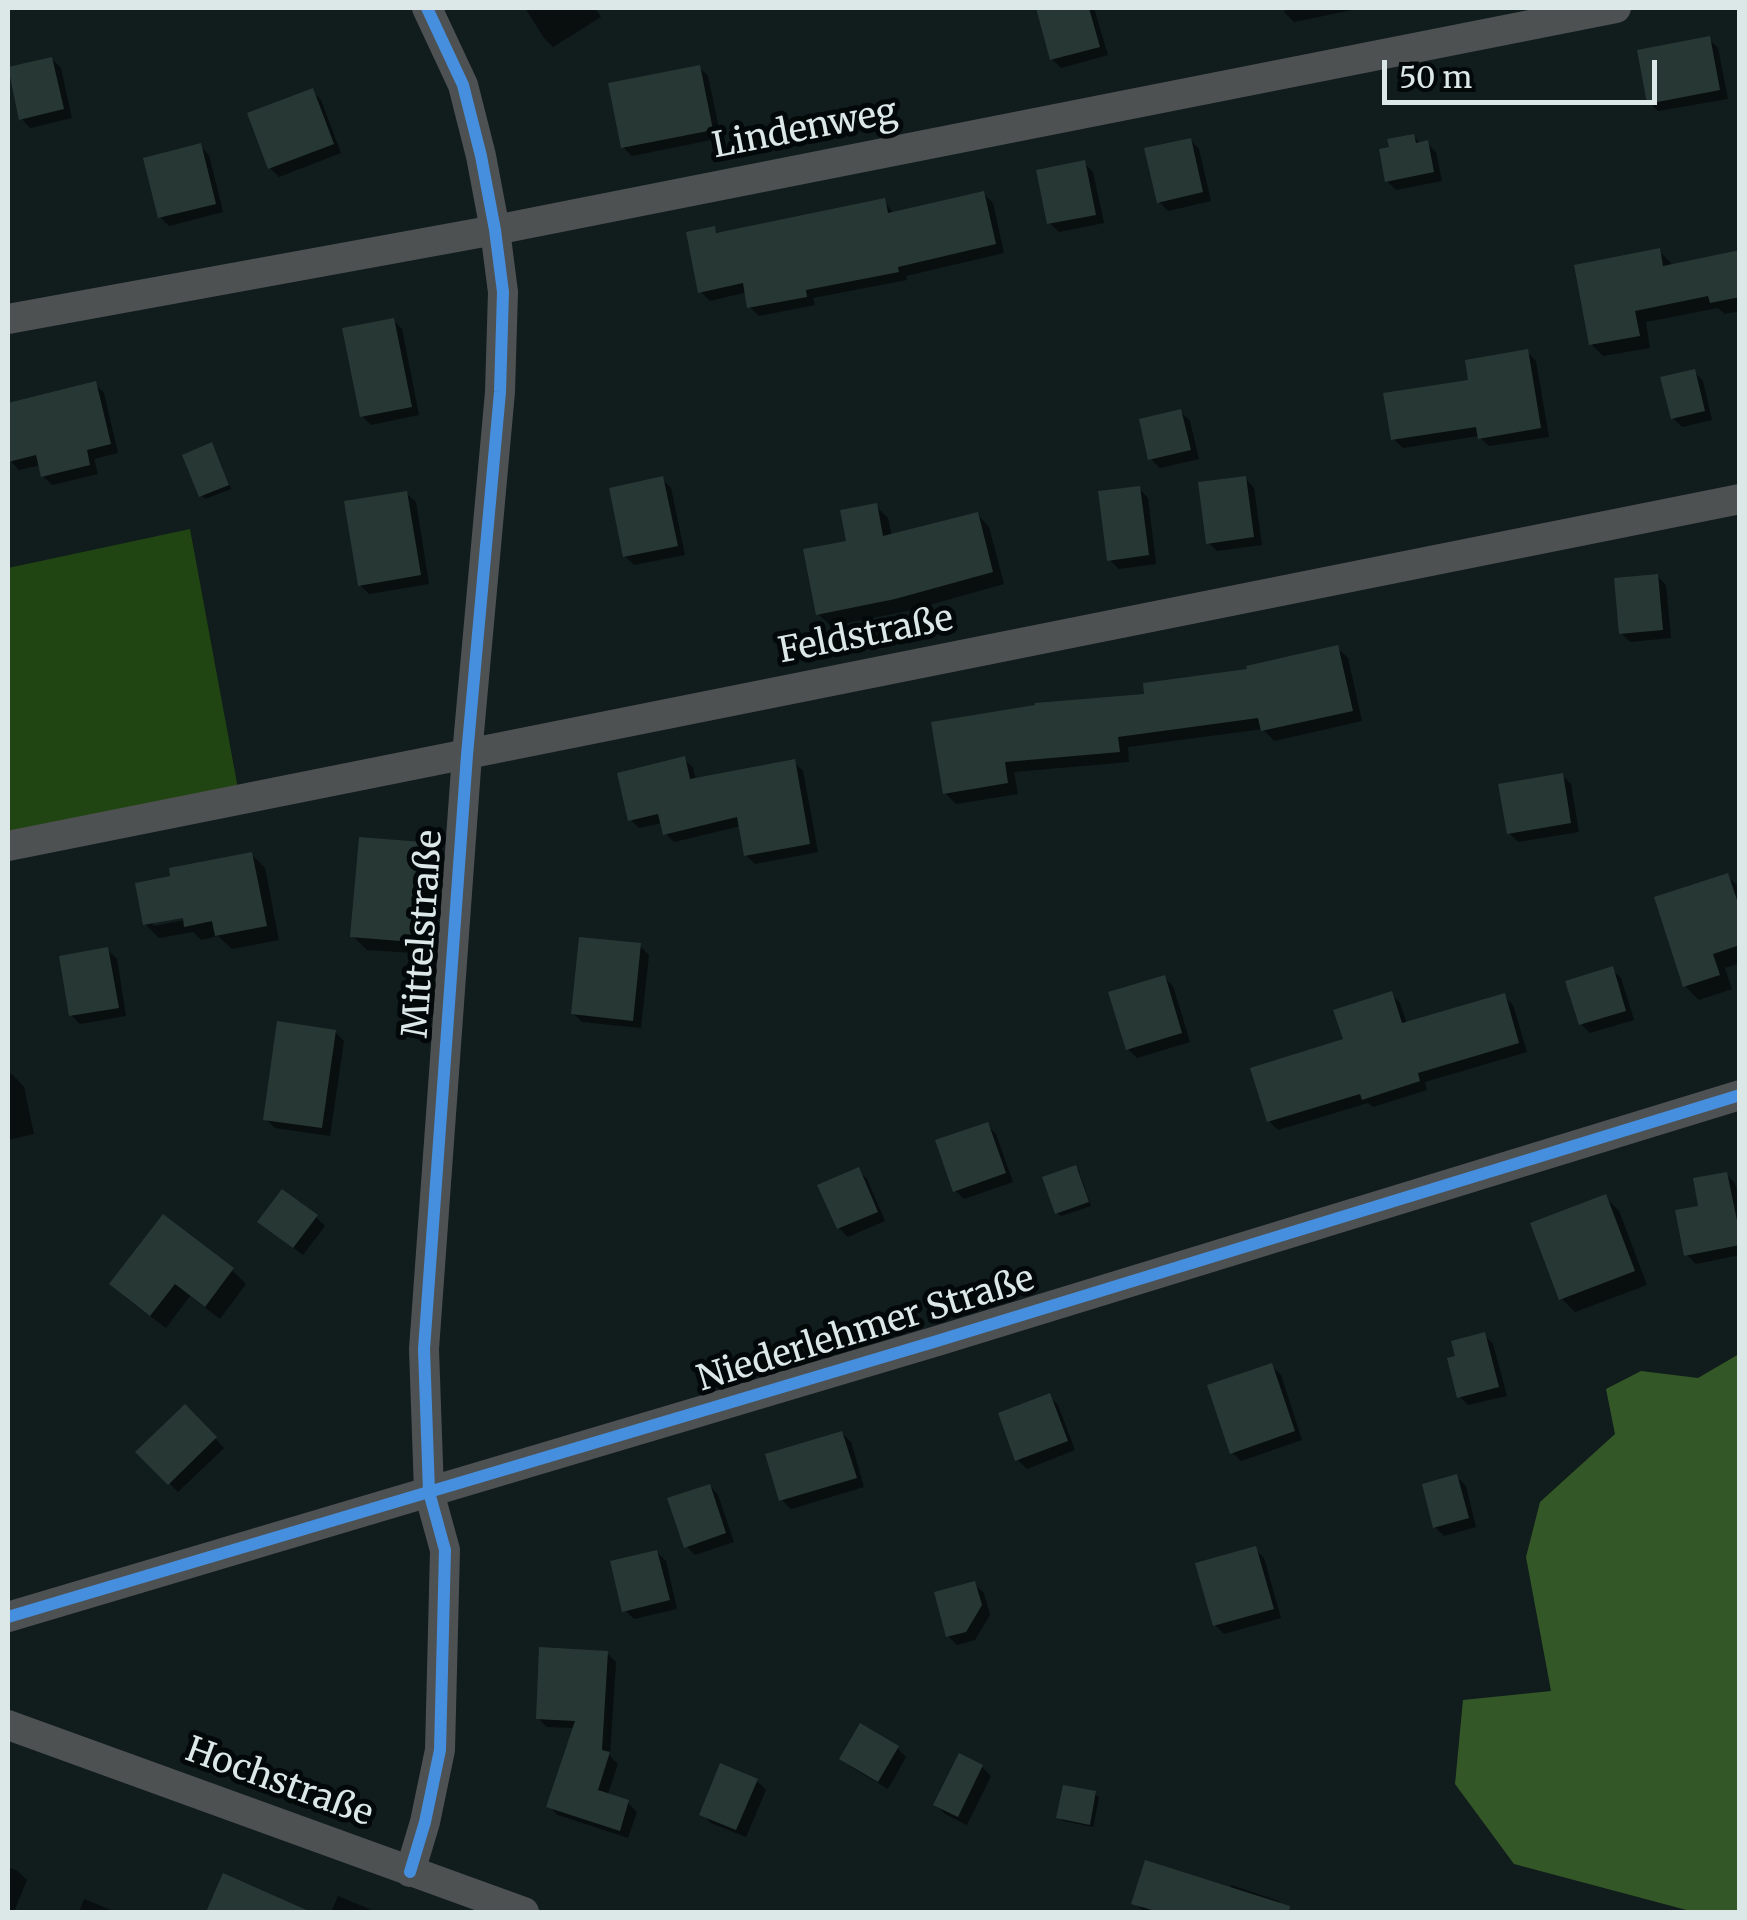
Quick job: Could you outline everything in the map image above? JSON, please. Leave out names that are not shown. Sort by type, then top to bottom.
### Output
[{"type":"street","name":"Mittelstraße","points":[[410,1872],[440,1750],[445,1550],[429,1492],[424,1349],[467,754],[500,392],[504,292],[482,156],[463,86],[427,8]]},
{"type":"street","name":"Lindenweg","points":[[8,319],[496,230],[1616,8]]},
{"type":"street","name":"Feldstraße","points":[[8,846],[1740,499]]},
{"type":"street","name":"Niederlehmer Straße","points":[[8,1617],[937,1341],[1740,1094]]},
{"type":"street","name":"Hochstraße","points":[[8,1725],[410,1872],[460,1902],[524,1912]]},
{"type":"green space","points":[[190,529],[239,794],[8,836],[8,568]]},
{"type":"green space","points":[[1739,1354],[1739,1912],[1694,1912],[1514,1864],[1455,1784],[1463,1700],[1551,1691],[1526,1557],[1540,1502],[1615,1434],[1606,1389],[1641,1371],[1698,1378]]},
{"type":"building","points":[[1036,8],[1089,8],[1100,47],[1050,60]]},
{"type":"building","points":[[1710,36],[1720,90],[1647,104],[1637,50]]},
{"type":"building","points":[[52,57],[64,109],[19,120],[8,67]]},
{"type":"building","points":[[700,65],[713,130],[621,148],[608,83]]},
{"type":"building","points":[[313,88],[334,144],[268,169],[247,113]]},
{"type":"building","points":[[1414,134],[1416,143],[1428,140],[1434,172],[1385,182],[1379,149],[1389,147],[1387,139]]},
{"type":"building","points":[[1191,138],[1203,192],[1157,203],[1144,148]]},
{"type":"building","points":[[201,143],[216,204],[158,218],[143,158]]},
{"type":"building","points":[[1085,160],[1096,215],[1047,224],[1036,170]]},
{"type":"building","points":[[984,191],[996,244],[898,267],[899,272],[806,290],[807,297],[747,308],[743,283],[698,293],[686,232],[715,226],[716,233],[885,198],[888,213]]},
{"type":"building","points":[[1660,248],[1663,266],[1740,250],[1740,297],[1710,303],[1708,296],[1635,311],[1640,336],[1589,345],[1574,265]]},
{"type":"building","points":[[394,318],[412,407],[360,417],[342,328]]},
{"type":"building","points":[[1528,349],[1541,428],[1478,439],[1476,427],[1391,440],[1383,393],[1468,380],[1465,360]]},
{"type":"building","points":[[1695,369],[1705,411],[1671,419],[1660,377]]},
{"type":"building","points":[[96,381],[111,444],[87,450],[90,465],[41,477],[36,455],[8,462],[8,403]]},
{"type":"building","points":[[1181,409],[1191,450],[1148,460],[1139,419]]},
{"type":"building","points":[[212,442],[229,485],[199,497],[182,455]]},
{"type":"building","points":[[663,476],[678,546],[623,557],[609,488]]},
{"type":"building","points":[[1246,476],[1254,537],[1206,544],[1198,482]]},
{"type":"building","points":[[1140,486],[1149,555],[1107,561],[1098,491]]},
{"type":"building","points":[[407,491],[421,575],[358,586],[344,501]]},
{"type":"building","points":[[877,503],[883,536],[978,512],[993,572],[895,599],[816,615],[803,549],[846,541],[840,510]]},
{"type":"building","points":[[1658,574],[1663,630],[1619,634],[1614,578]]},
{"type":"building","points":[[1338,645],[1353,711],[1261,731],[1258,718],[1118,737],[1120,752],[1005,762],[1008,783],[943,794],[931,722],[1035,703],[1144,694],[1143,683],[1247,669],[1246,666]]},
{"type":"building","points":[[685,756],[690,779],[795,759],[810,844],[744,856],[737,817],[663,835],[658,814],[628,821],[617,773]]},
{"type":"building","points":[[1563,773],[1571,823],[1507,834],[1498,784]]},
{"type":"building","points":[[359,837],[422,842],[413,942],[350,937]]},
{"type":"building","points":[[252,852],[267,926],[215,936],[212,921],[184,927],[183,918],[143,925],[135,883],[170,876],[169,868]]},
{"type":"building","points":[[1728,873],[1740,909],[1740,945],[1713,954],[1720,975],[1683,987],[1654,897]]},
{"type":"building","points":[[579,937],[641,943],[633,1021],[571,1014]]},
{"type":"building","points":[[108,947],[119,1008],[69,1016],[59,956]]},
{"type":"building","points":[[1613,966],[1626,1011],[1579,1025],[1565,981]]},
{"type":"building","points":[[1165,975],[1182,1033],[1126,1050],[1108,992]]},
{"type":"building","points":[[1392,991],[1402,1023],[1505,993],[1519,1043],[1418,1073],[1420,1081],[1362,1100],[1360,1094],[1267,1122],[1250,1068],[1343,1039],[1333,1010]]},
{"type":"building","points":[[277,1021],[336,1030],[322,1128],[263,1120]]},
{"type":"building","points":[[988,1122],[1006,1173],[953,1192],[935,1140]]},
{"type":"building","points":[[1076,1165],[1089,1202],[1055,1214],[1042,1177]]},
{"type":"building","points":[[859,1167],[878,1212],[837,1229],[817,1185]]},
{"type":"building","points":[[1727,1172],[1740,1245],[1684,1256],[1675,1210],[1698,1206],[1693,1178]]},
{"type":"building","points":[[282,1189],[318,1215],[293,1248],[257,1222]]},
{"type":"building","points":[[1606,1194],[1635,1271],[1559,1300],[1530,1223]]},
{"type":"building","points":[[163,1214],[234,1268],[205,1307],[175,1284],[150,1316],[109,1284]]},
{"type":"building","points":[[1485,1332],[1499,1387],[1457,1398],[1447,1358],[1455,1356],[1451,1341]]},
{"type":"building","points":[[1272,1363],[1295,1431],[1230,1454],[1207,1385]]},
{"type":"building","points":[[1050,1393],[1068,1441],[1015,1461],[998,1413]]},
{"type":"building","points":[[185,1404],[217,1437],[168,1485],[135,1452]]},
{"type":"building","points":[[842,1431],[857,1478],[779,1501],[765,1454]]},
{"type":"building","points":[[1457,1474],[1469,1518],[1433,1528],[1422,1484]]},
{"type":"building","points":[[710,1484],[726,1533],[684,1548],[667,1498]]},
{"type":"building","points":[[1256,1546],[1274,1609],[1213,1626],[1195,1563]]},
{"type":"building","points":[[657,1550],[670,1600],[622,1612],[610,1561]]},
{"type":"building","points":[[975,1581],[982,1605],[966,1632],[946,1637],[934,1592]]},
{"type":"building","points":[[539,1647],[608,1651],[602,1750],[610,1752],[598,1790],[629,1800],[620,1831],[546,1807],[575,1721],[536,1719]]},
{"type":"building","points":[[860,1723],[899,1746],[878,1782],[839,1759]]},
{"type":"building","points":[[959,1753],[983,1765],[958,1817],[933,1805]]},
{"type":"building","points":[[720,1763],[758,1779],[736,1830],[699,1815]]},
{"type":"building","points":[[1063,1785],[1096,1791],[1090,1825],[1056,1818]]},
{"type":"building","points":[[1145,1860],[1290,1906],[1289,1912],[1159,1912],[1131,1904]]},
{"type":"building","points":[[223,1873],[311,1912],[206,1912]]},
{"type":"cycle path","points":[[410,1872],[440,1750],[445,1550],[429,1492],[424,1349],[467,755],[500,392],[503,292],[481,156],[463,85],[427,8]]},
{"type":"cycle path","points":[[8,1617],[937,1341],[1740,1095]]}]
